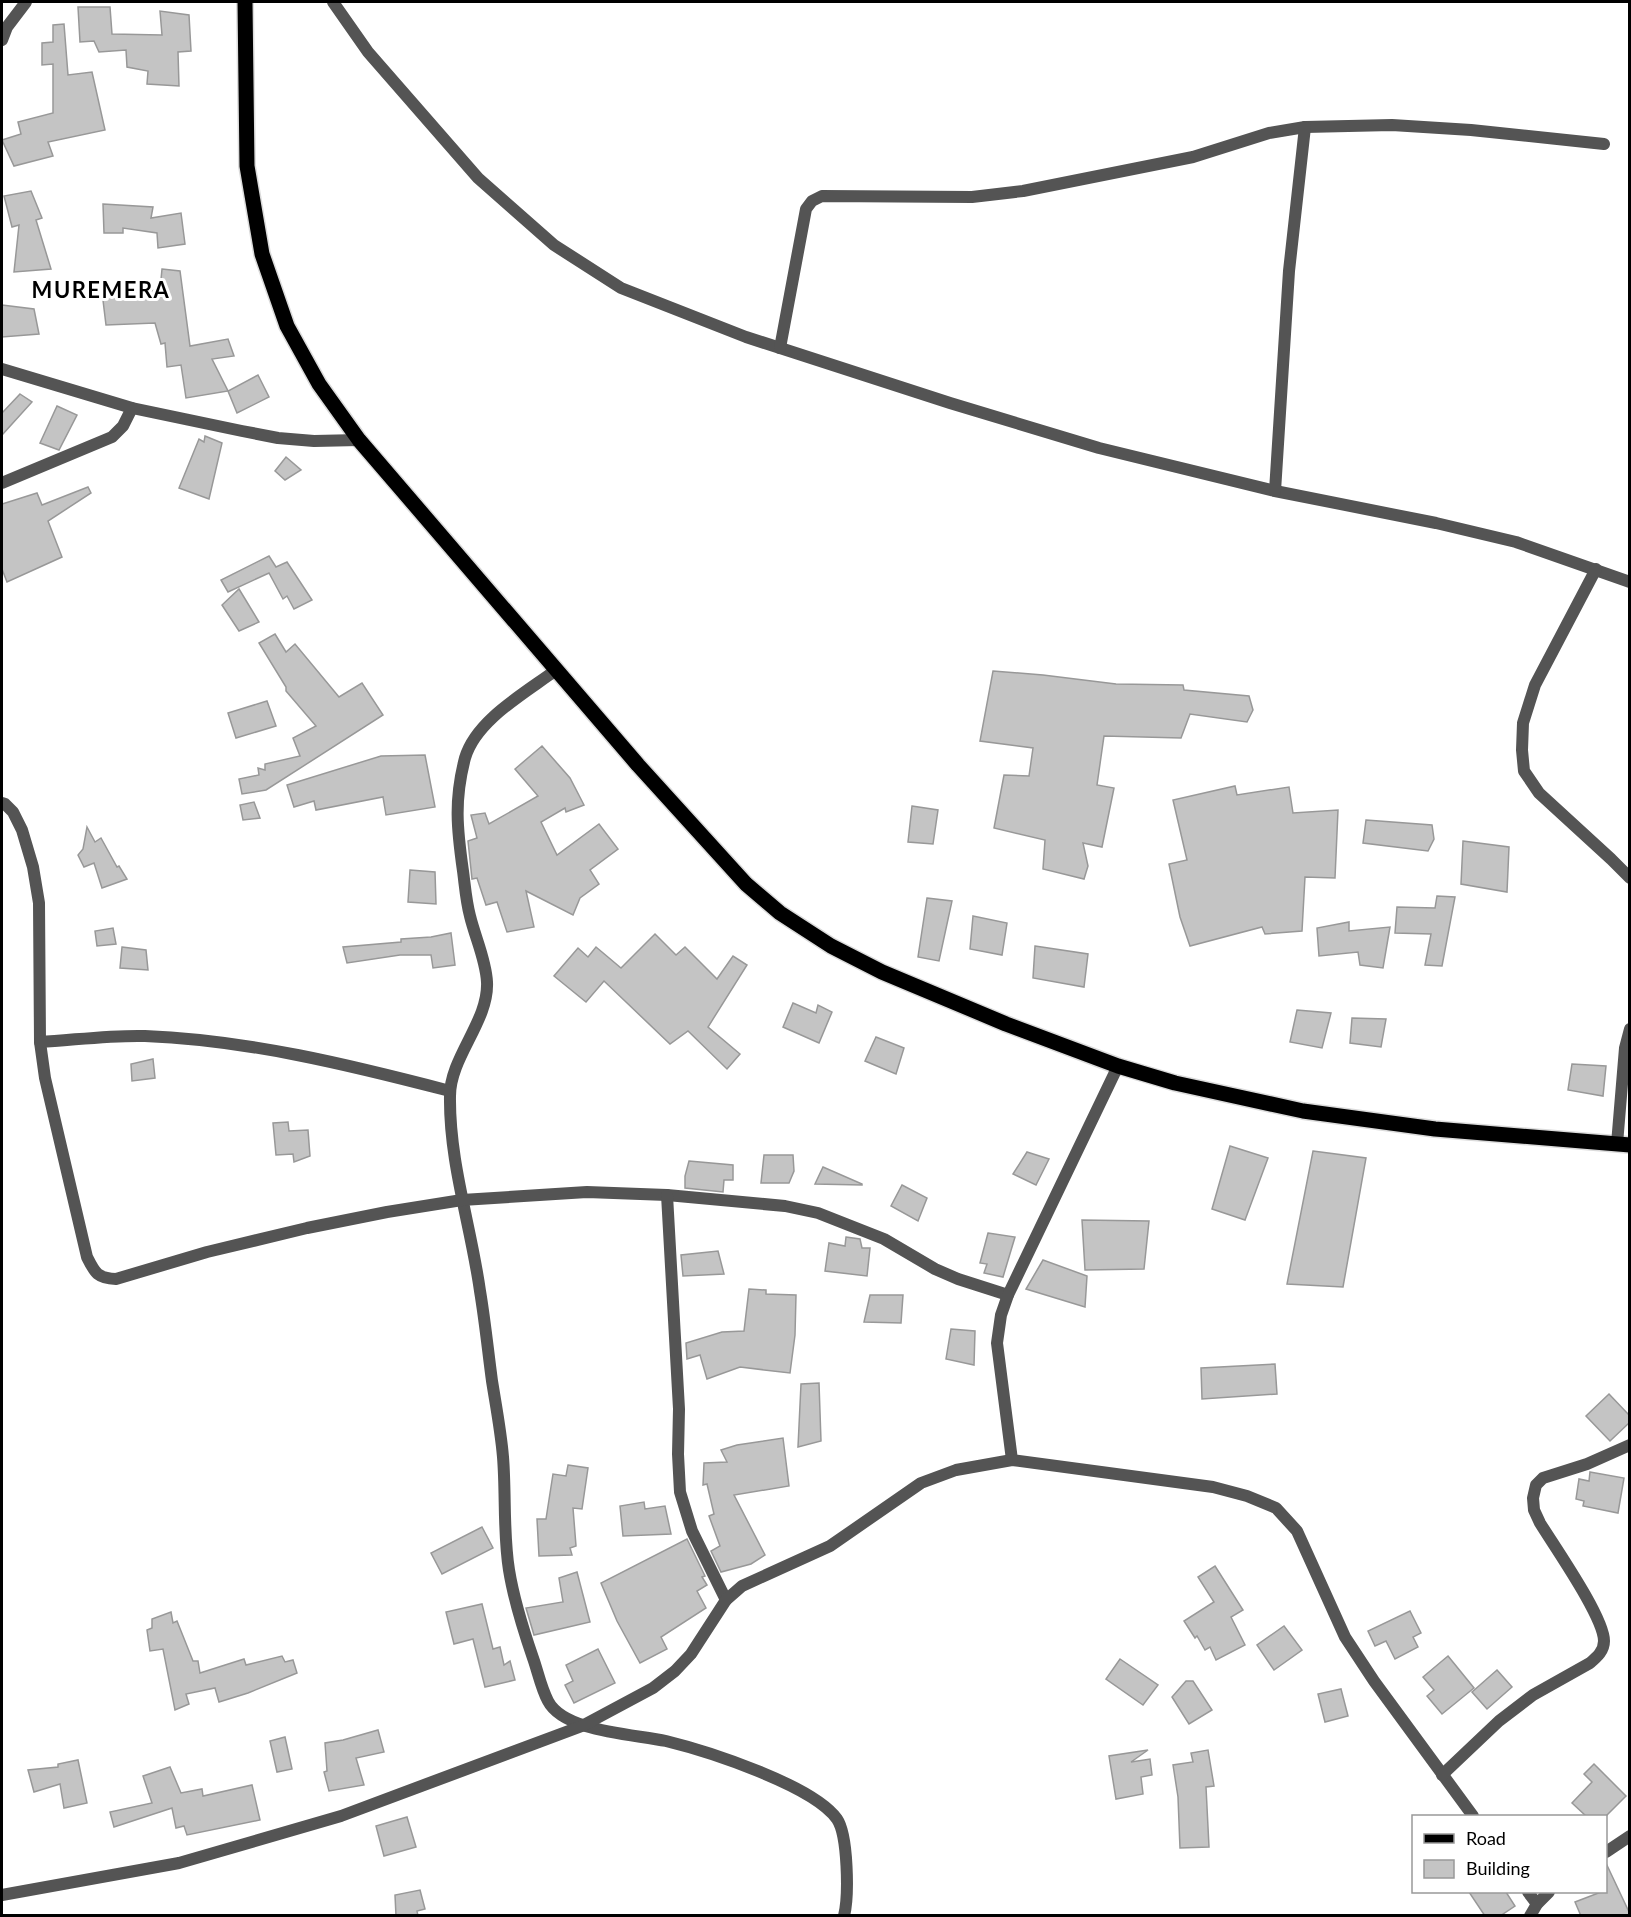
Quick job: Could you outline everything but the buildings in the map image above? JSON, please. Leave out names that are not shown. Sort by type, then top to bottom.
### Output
[{"type":"main road","points":[[245,2],[247,166],[262,254],[287,326],[319,384],[359,440],[638,765],[746,884],[780,913],[831,946],[882,972],[1006,1024],[1118,1066],[1175,1083],[1303,1112],[1435,1129],[1623,1144]]},
{"type":"street","points":[[2,40],[7,27],[26,2]]},
{"type":"street","points":[[333,2],[368,52],[478,178],[554,245],[621,288],[746,337],[1099,448],[1275,491],[1516,542],[1629,582]]},
{"type":"street","points":[[780,348],[806,208],[812,201],[822,196],[972,197],[1023,191],[1193,157],[1269,132],[1305,127],[1392,125],[1471,130],[1604,144]]},
{"type":"street","points":[[1275,491],[1289,271],[1305,127]]},
{"type":"street","points":[[2,369],[132,408],[278,438],[314,441],[359,440]]},
{"type":"street","points":[[2,483],[112,437],[123,426],[132,408]]},
{"type":"street","points":[[1596,569],[1535,685],[1524,723],[1522,750],[1524,771],[1539,793],[1629,878]]},
{"type":"street","points":[[556,670],[486,722],[466,754],[457,797],[457,830],[468,912],[488,985],[485,1002],[453,1077],[450,1091],[451,1122],[462,1200],[480,1288],[502,1455],[508,1567],[519,1618],[549,1703],[560,1716],[582,1725],[666,1741],[726,1758],[823,1804],[840,1822],[847,1863],[847,1906],[844,1916]]},
{"type":"street","points":[[2,803],[13,812],[22,830],[33,867],[39,903],[40,1042],[45,1078],[87,1257],[94,1271],[103,1278],[116,1279],[207,1252],[308,1227],[387,1212],[462,1200],[587,1192],[667,1195],[785,1206],[818,1213],[884,1239],[935,1269],[958,1279],[1008,1295]]},
{"type":"street","points":[[1623,1144],[1625,1048],[1629,1029]]},
{"type":"street","points":[[40,1042],[142,1036],[202,1040],[243,1045],[359,1068],[450,1091]]},
{"type":"street","points":[[1012,1460],[997,1343],[1001,1315],[1008,1295],[1118,1066]]},
{"type":"street","points":[[667,1195],[679,1409],[680,1492],[692,1531],[726,1600]]},
{"type":"street","points":[[1442,1775],[1499,1721],[1524,1701],[1590,1663],[1603,1649],[1604,1638],[1595,1613],[1540,1523],[1534,1510],[1533,1498],[1536,1485],[1543,1478],[1587,1464],[1629,1445]]},
{"type":"street","points":[[2,1895],[179,1863],[341,1816],[582,1725],[653,1688],[675,1671],[691,1654],[726,1600],[742,1586],[830,1546],[921,1483],[956,1470],[1012,1460],[1213,1487],[1247,1496],[1276,1508],[1297,1531],[1345,1637],[1374,1681],[1472,1815]]},
{"type":"street","points":[[1607,1851],[1629,1836]]},
{"type":"street","points":[[1529,1893],[1537,1904]]},
{"type":"street","points":[[1530,1916],[1537,1904],[1548,1893]]},
{"type":"district","name":"MUREMERA","points":[[101,290]]}]
